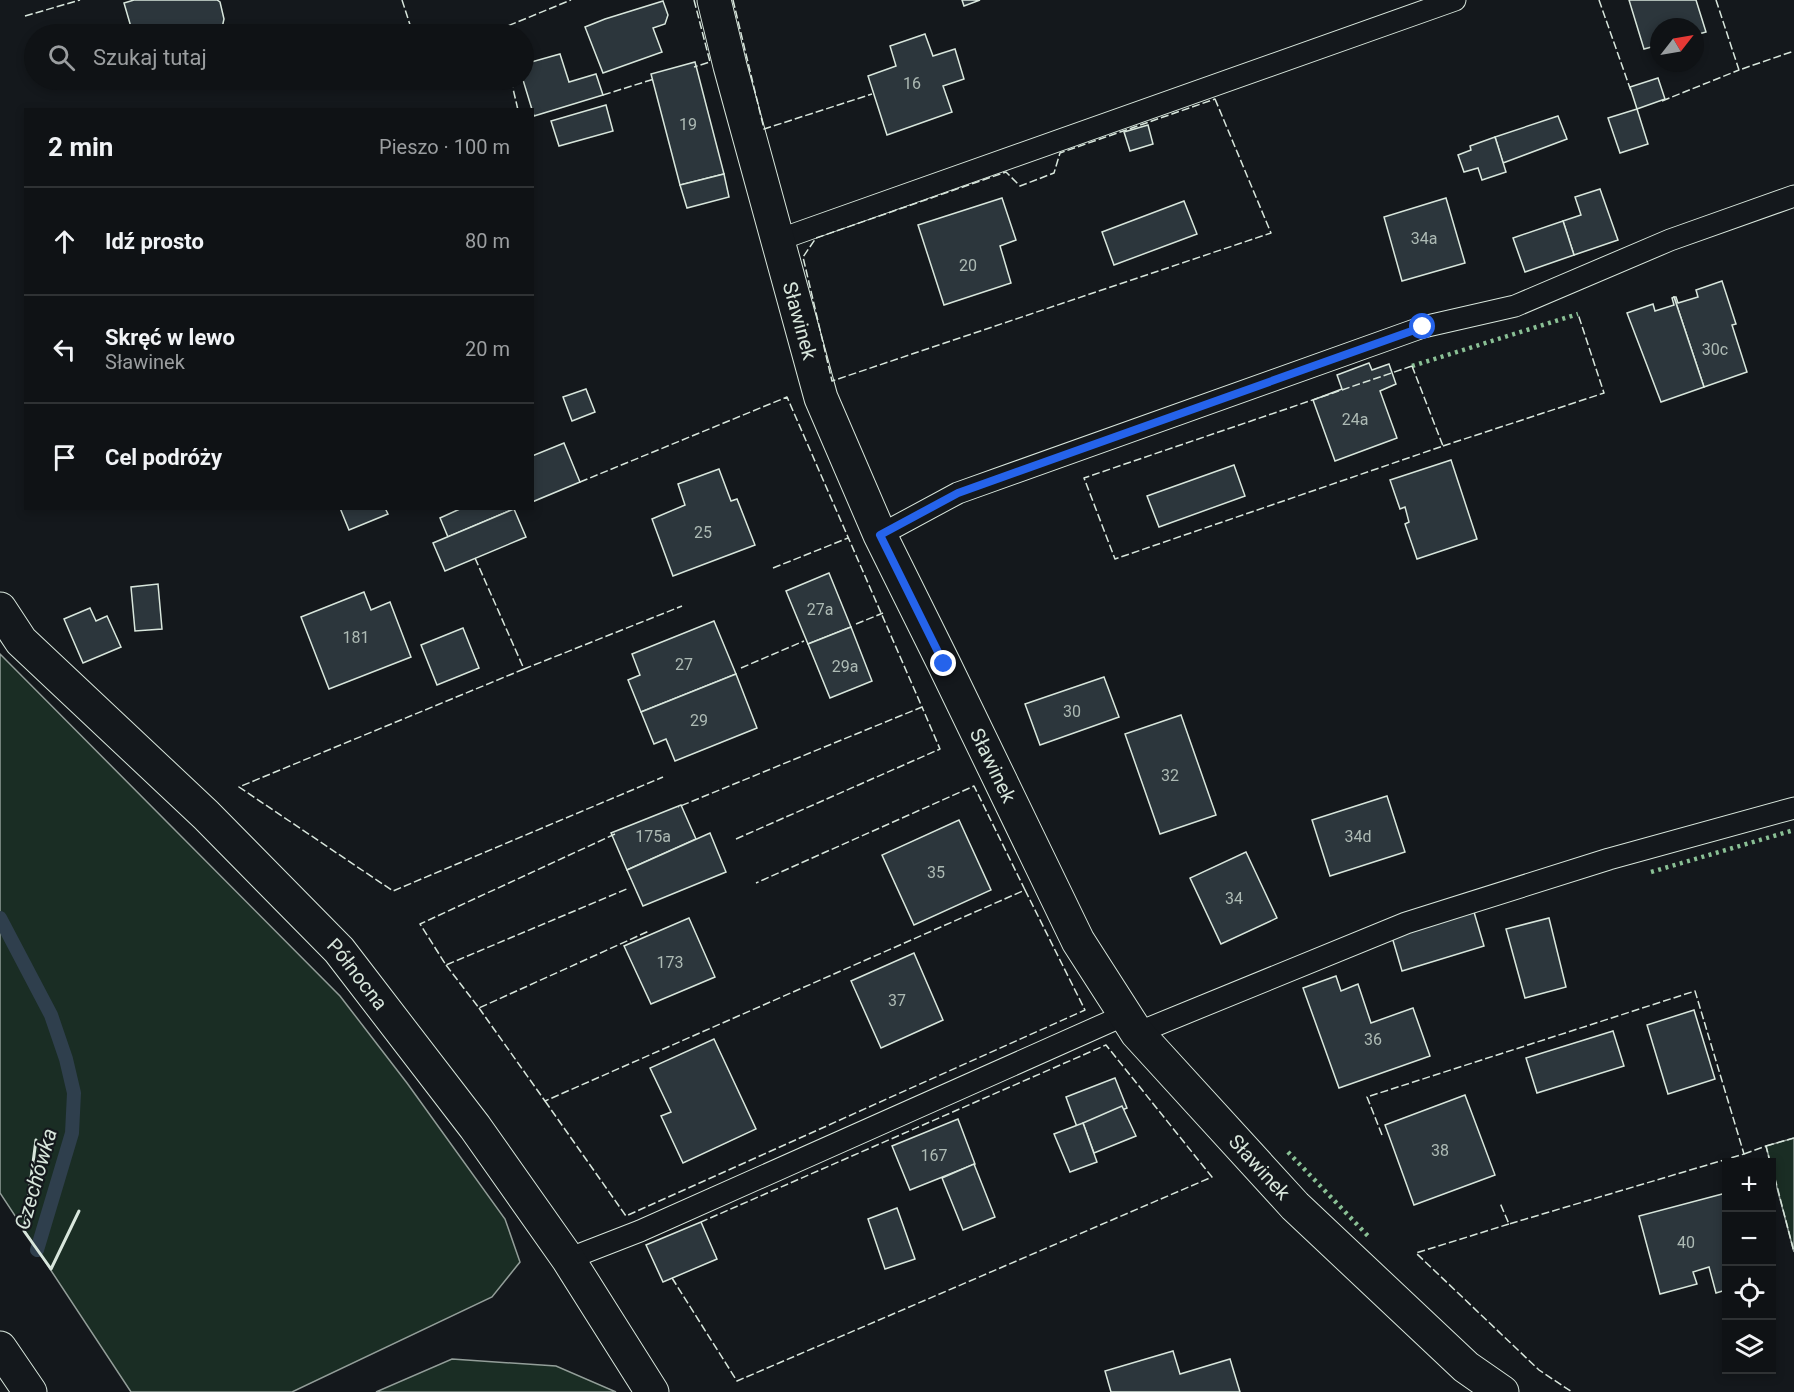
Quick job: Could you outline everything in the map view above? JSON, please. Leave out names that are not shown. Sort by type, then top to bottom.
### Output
[{"type":"street","name":"Sławinek","points":[[714,0],[821,398],[880,535],[1078,941],[1131,1024],[1294,1206],[1466,1367],[1502,1392]]},
{"type":"street","name":"Północna","points":[[0,609],[21,641],[206,815],[339,950],[475,1127],[568,1259],[652,1392]]},
{"type":"street","points":[[0,1348],[30,1392]]},
{"type":"lane","points":[[778,240],[1455,0]]},
{"type":"lane","points":[[880,535],[958,493],[1423,327],[1515,306],[1670,240],[1794,196]]},
{"type":"lane","points":[[568,1259],[640,1231],[1131,1024],[1406,923],[1609,859],[1794,808]]},
{"type":"green space","points":[[0,654],[340,996],[407,1083],[505,1219],[520,1262],[492,1297],[292,1392],[131,1392],[0,1193]]},
{"type":"green space","points":[[1794,1138],[1794,1252],[1776,1184],[1776,1158],[1769,1158],[1766,1146]]},
{"type":"green space","points":[[452,1359],[556,1366],[616,1392],[376,1392]]},
{"type":"building","points":[[134,0],[217,0],[220,2],[224,19],[223,24],[130,24],[124,3]]},
{"type":"building","points":[[962,0],[980,0],[964,6]]},
{"type":"building","points":[[1629,0],[1696,0],[1702,18],[1650,18],[1650,47],[1644,49]]},
{"type":"building","points":[[663,1],[668,15],[665,24],[653,28],[662,52],[603,73],[585,27]]},
{"type":"building","points":[[925,34],[933,56],[955,49],[964,79],[943,86],[952,112],[887,135],[868,76],[896,66],[890,46]]},
{"type":"building","points":[[560,54],[569,82],[596,74],[603,95],[534,116],[534,108],[532,108],[526,90],[534,90],[534,61]]},
{"type":"building","points":[[695,62],[724,174],[680,185],[651,74]]},
{"type":"building","points":[[1658,78],[1665,99],[1637,109],[1630,87]]},
{"type":"building","points":[[606,105],[613,131],[559,146],[551,121]]},
{"type":"building","points":[[1637,109],[1648,144],[1620,153],[1608,118]]},
{"type":"building","points":[[1558,116],[1567,139],[1503,163],[1495,137]]},
{"type":"building","points":[[1148,125],[1153,144],[1130,151],[1124,132]]},
{"type":"building","points":[[1495,137],[1506,172],[1482,180],[1478,168],[1464,172],[1458,155],[1471,150],[1470,146]]},
{"type":"building","points":[[724,174],[729,197],[687,208],[680,185]]},
{"type":"building","points":[[1600,189],[1618,240],[1574,255],[1563,221],[1581,215],[1575,197]]},
{"type":"building","points":[[1002,198],[1016,240],[1000,246],[1011,283],[944,305],[918,225]]},
{"type":"building","points":[[1446,198],[1465,263],[1402,281],[1384,217]]},
{"type":"building","points":[[1184,201],[1197,234],[1114,265],[1102,232]]},
{"type":"building","points":[[1563,221],[1574,255],[1525,272],[1513,238]]},
{"type":"building","points":[[1722,281],[1736,324],[1732,325],[1747,372],[1704,387],[1674,297],[1678,303],[1698,297],[1696,290]]},
{"type":"building","points":[[1674,297],[1704,387],[1661,402],[1627,313],[1653,304],[1655,311],[1674,305],[1672,298]]},
{"type":"building","points":[[1369,363],[1372,370],[1389,364],[1396,384],[1380,391],[1397,438],[1335,461],[1313,400],[1342,389],[1337,375]]},
{"type":"building","points":[[586,389],[595,412],[572,421],[563,397]]},
{"type":"building","points":[[564,443],[580,482],[534,501],[534,455]]},
{"type":"building","points":[[1451,460],[1477,539],[1417,559],[1405,524],[1409,522],[1405,507],[1400,509],[1390,480]]},
{"type":"building","points":[[1234,465],[1245,496],[1159,527],[1147,496]]},
{"type":"building","points":[[719,469],[731,501],[737,499],[755,545],[673,576],[652,519],[685,505],[678,484]]},
{"type":"building","points":[[341,510],[386,510],[388,514],[349,530]]},
{"type":"building","points":[[458,510],[511,510],[448,537],[440,518]]},
{"type":"building","points":[[512,510],[514,510],[526,537],[445,571],[433,543]]},
{"type":"building","points":[[829,573],[851,627],[808,644],[786,591]]},
{"type":"building","points":[[158,584],[162,629],[135,631],[131,587]]},
{"type":"building","points":[[364,592],[371,610],[390,602],[411,657],[329,689],[301,617]]},
{"type":"building","points":[[90,608],[96,621],[107,616],[121,647],[83,663],[64,619]]},
{"type":"building","points":[[714,621],[736,674],[641,712],[628,680],[640,675],[632,654]]},
{"type":"building","points":[[851,627],[872,681],[830,698],[808,644]]},
{"type":"building","points":[[463,628],[479,668],[437,685],[421,645]]},
{"type":"building","points":[[736,674],[757,728],[675,761],[666,739],[654,744],[641,712]]},
{"type":"building","points":[[1104,677],[1119,717],[1040,745],[1025,704]]},
{"type":"building","points":[[1181,715],[1216,815],[1160,834],[1125,734]]},
{"type":"building","points":[[1387,796],[1405,852],[1330,876],[1312,820]]},
{"type":"building","points":[[681,805],[696,839],[627,870],[611,833]]},
{"type":"building","points":[[959,820],[991,890],[914,925],[882,855]]},
{"type":"building","points":[[710,833],[726,872],[643,906],[627,870]]},
{"type":"building","points":[[1246,852],[1277,918],[1221,944],[1190,878]]},
{"type":"building","points":[[1474,912],[1484,946],[1402,971],[1392,937]]},
{"type":"building","points":[[689,918],[715,977],[651,1004],[624,946]]},
{"type":"building","points":[[1549,918],[1566,987],[1525,998],[1506,929]]},
{"type":"building","points":[[914,953],[943,1020],[881,1048],[851,981]]},
{"type":"building","points":[[1336,976],[1341,991],[1358,984],[1371,1023],[1413,1008],[1430,1056],[1339,1088],[1303,988]]},
{"type":"building","points":[[1694,1010],[1715,1079],[1668,1094],[1647,1025]]},
{"type":"building","points":[[1613,1031],[1624,1066],[1537,1093],[1526,1058]]},
{"type":"building","points":[[714,1039],[756,1129],[683,1163],[661,1116],[671,1112],[650,1068]]},
{"type":"building","points":[[1115,1078],[1127,1108],[1077,1127],[1066,1097]]},
{"type":"building","points":[[1465,1095],[1495,1175],[1414,1205],[1385,1125]]},
{"type":"building","points":[[1122,1106],[1136,1136],[1094,1153],[1083,1123]]},
{"type":"building","points":[[958,1119],[975,1164],[910,1190],[892,1146]]},
{"type":"building","points":[[1083,1123],[1097,1162],[1070,1172],[1054,1134]]},
{"type":"building","points":[[974,1164],[995,1217],[963,1230],[942,1178]]},
{"type":"building","points":[[1722,1194],[1722,1291],[1716,1293],[1709,1267],[1693,1272],[1697,1284],[1660,1294],[1639,1216]]},
{"type":"building","points":[[897,1208],[915,1259],[885,1269],[868,1219]]},
{"type":"building","points":[[701,1222],[717,1259],[663,1282],[646,1245]]},
{"type":"building","points":[[1173,1351],[1180,1374],[1230,1359],[1240,1392],[1111,1392],[1105,1371]]},
{"type":"waterway","name":"Czechówka","points":[[0,918],[51,1015],[66,1059],[74,1093],[72,1133],[37,1250]]},
{"type":"hedge","points":[[1412,366],[1578,314]]},
{"type":"hedge","points":[[1651,872],[1794,830]]},
{"type":"hedge","points":[[1288,1152],[1369,1237]]},
{"type":"fence","points":[[25,16],[80,0]]},
{"type":"fence","points":[[402,0],[410,24]]},
{"type":"fence","points":[[512,24],[571,0]]},
{"type":"fence","points":[[694,0],[710,62],[694,67]]},
{"type":"fence","points":[[733,0],[764,129],[872,94]]},
{"type":"fence","points":[[1599,0],[1631,91]]},
{"type":"fence","points":[[1716,0],[1739,70],[1794,51]]},
{"type":"fence","points":[[1662,101],[1739,70]]},
{"type":"fence","points":[[603,95],[654,79]]},
{"type":"fence","points":[[513,90],[518,108]]},
{"type":"fence","points":[[1215,99],[1271,233],[832,381],[803,257],[816,238],[1006,172],[1020,186],[1054,173],[1060,153],[1215,99]]},
{"type":"fence","points":[[1443,446],[1604,393],[1578,314]]},
{"type":"fence","points":[[1412,366],[1443,446],[1115,559],[1084,478],[1412,366]]},
{"type":"fence","points":[[580,482],[787,397],[922,707],[678,807]]},
{"type":"fence","points":[[773,568],[848,538]]},
{"type":"fence","points":[[475,558],[524,669],[682,606]]},
{"type":"fence","points":[[856,624],[883,613]]},
{"type":"fence","points":[[741,668],[804,641]]},
{"type":"fence","points":[[524,669],[239,787],[393,891],[663,777]]},
{"type":"fence","points":[[736,839],[940,749],[922,707]]},
{"type":"fence","points":[[479,1008],[545,1101],[1025,890],[974,786],[756,883]]},
{"type":"fence","points":[[615,834],[420,924],[446,965],[629,888]]},
{"type":"fence","points":[[545,1101],[626,1216],[1085,1010],[1025,890]]},
{"type":"fence","points":[[446,965],[479,1008],[649,931]]},
{"type":"fence","points":[[1382,1135],[1367,1097],[1695,991],[1744,1154],[1509,1224],[1500,1203]]},
{"type":"fence","points":[[672,1278],[737,1381],[1212,1177],[1106,1045],[701,1222]]},
{"type":"fence","points":[[1766,1146],[1794,1138]]},
{"type":"fence","points":[[1744,1154],[1766,1146],[1769,1158]]},
{"type":"fence","points":[[1776,1182],[1794,1252]]},
{"type":"fence","points":[[1509,1224],[1416,1253],[1539,1370],[1572,1392]]},
{"type":"wall","points":[[36,1140],[24,1231],[51,1269],[79,1211]]},
{"type":"route","points":[[944,664],[880,535],[958,493],[1423,327]]}]
